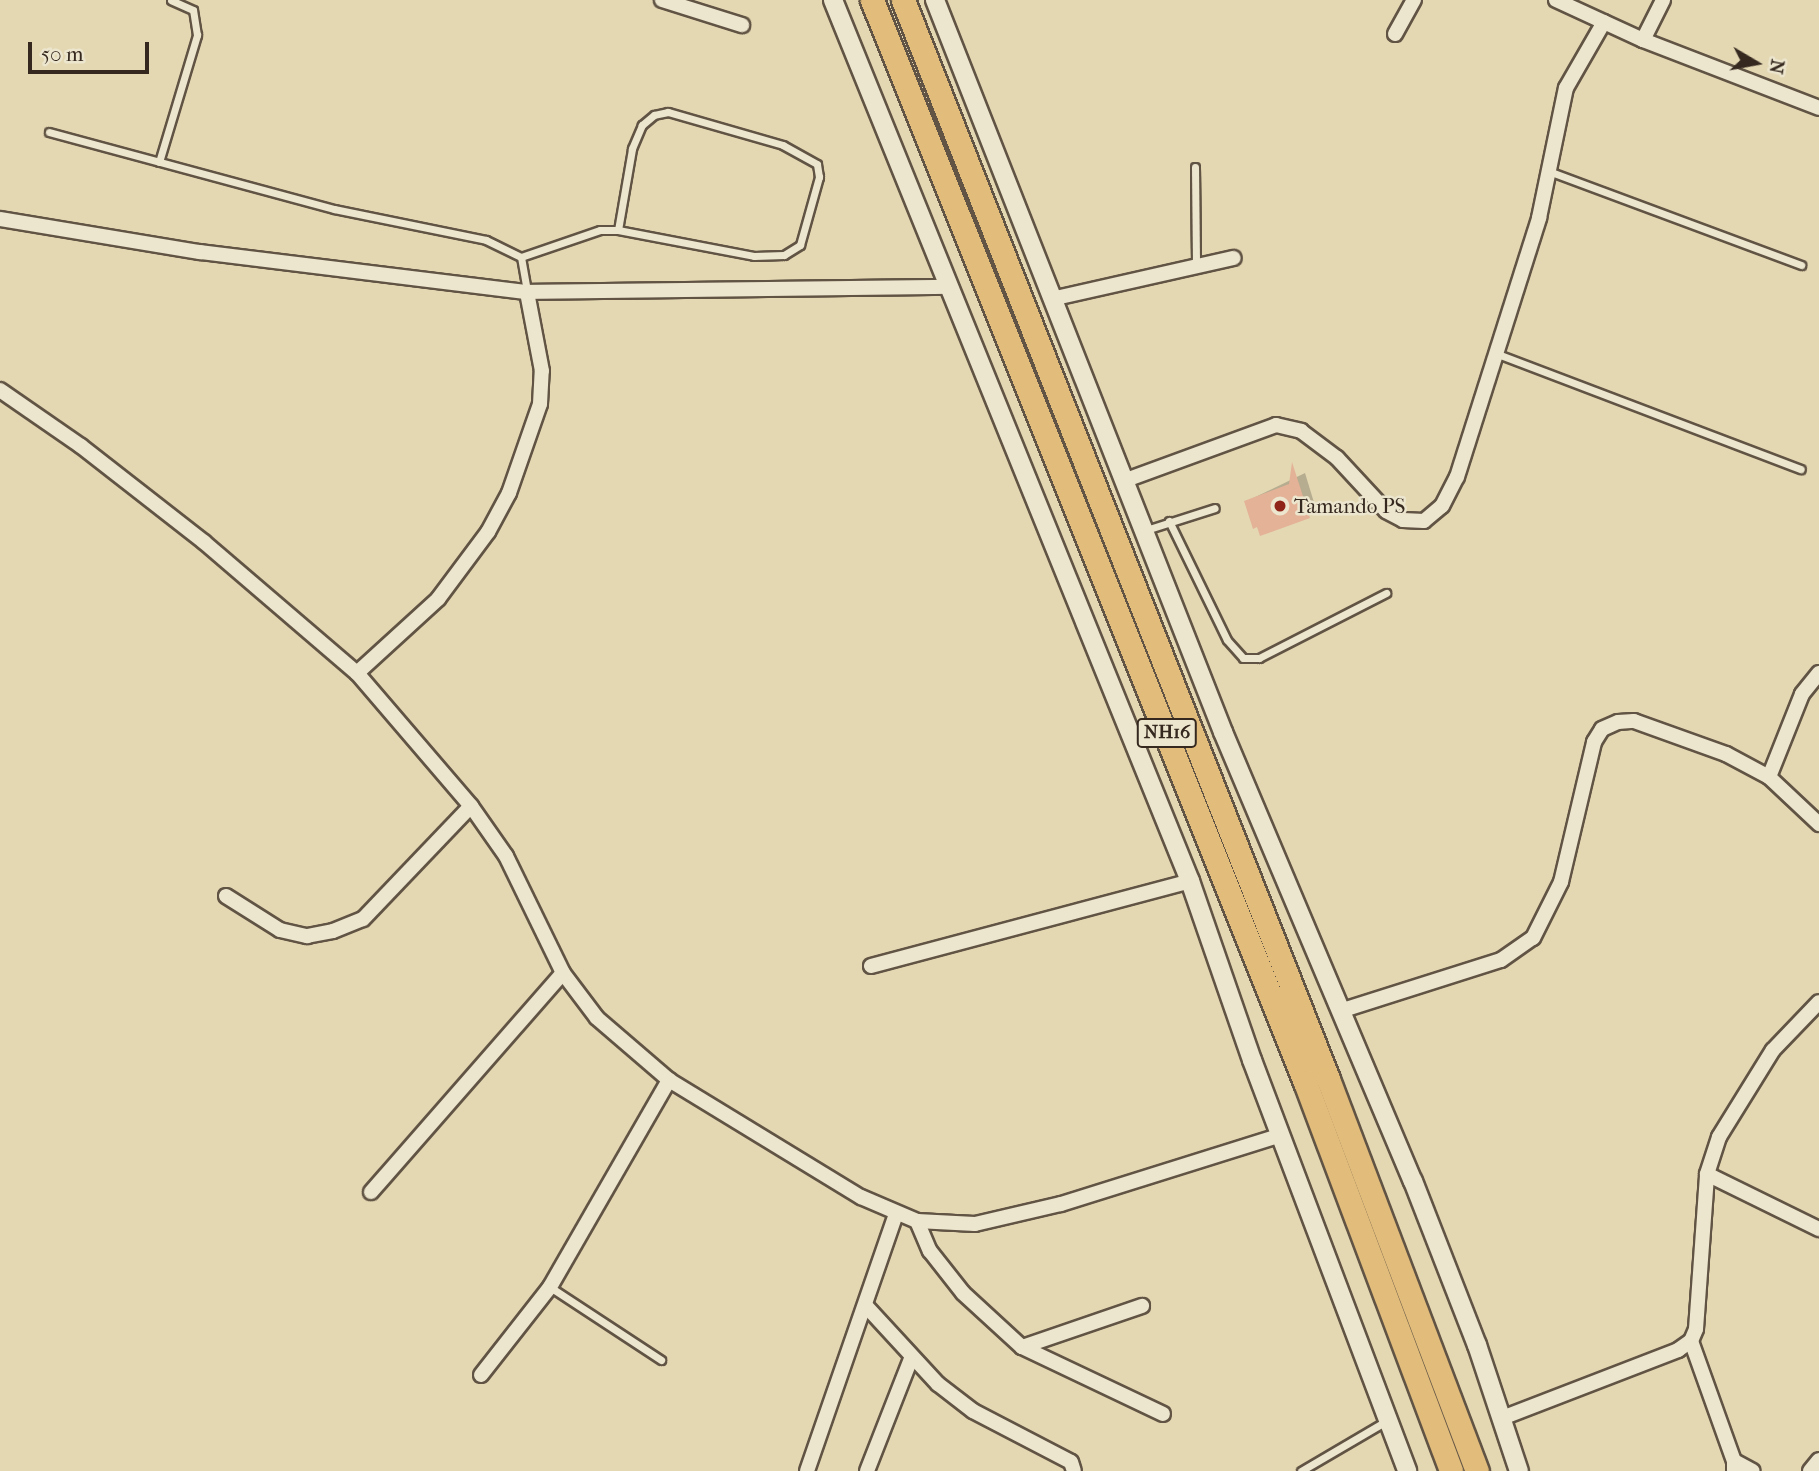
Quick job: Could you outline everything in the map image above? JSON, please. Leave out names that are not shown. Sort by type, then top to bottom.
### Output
[{"type":"highway","name":"NH16","points":[[872,0],[1295,1057],[1451,1471]]},
{"type":"highway","name":"NH16","points":[[903,0],[1328,1079],[1477,1471]]},
{"type":"street","points":[[662,0],[742,25]]},
{"type":"street","points":[[833,0],[947,287],[1190,881],[1281,1135],[1407,1471]]},
{"type":"street","points":[[935,0],[1056,298],[1223,732],[1413,1181],[1502,1418],[1519,1471]]},
{"type":"street","points":[[1395,34],[1414,0]]},
{"type":"street","points":[[1557,0],[1643,40],[1819,108]]},
{"type":"street","points":[[1643,40],[1663,0]]},
{"type":"street","points":[[1126,480],[1276,425],[1301,431],[1337,458],[1386,511],[1403,520],[1423,521],[1442,506],[1457,477],[1551,172],[1556,124],[1566,88],[1604,22]]},
{"type":"street","points":[[0,219],[201,252],[527,292],[947,287]]},
{"type":"street","points":[[1056,298],[1234,258]]},
{"type":"street","points":[[357,673],[438,599],[488,532],[509,493],[540,404],[541,360],[527,292]]},
{"type":"street","points":[[0,390],[81,446],[204,542],[357,673],[471,806],[512,867],[563,974],[597,1018],[669,1080],[895,1214],[917,1221],[975,1224],[1061,1204],[1281,1135]]},
{"type":"street","points":[[1769,777],[1802,694],[1819,673]]},
{"type":"street","points":[[1340,1011],[1501,960],[1532,938],[1561,882],[1594,743],[1602,729],[1634,721],[1726,754],[1769,777],[1819,824]]},
{"type":"street","points":[[226,896],[280,930],[307,936],[333,932],[363,919],[471,806]]},
{"type":"street","points":[[870,967],[1190,881]]},
{"type":"street","points":[[371,1192],[563,974]]},
{"type":"street","points":[[1502,1418],[1678,1350],[1691,1341],[1696,1329],[1707,1174],[1719,1137],[1739,1100],[1773,1050],[1819,1002]]},
{"type":"street","points":[[481,1375],[550,1287],[669,1080]]},
{"type":"street","points":[[1707,1174],[1819,1229]]},
{"type":"street","points":[[807,1471],[866,1306],[895,1214]]},
{"type":"street","points":[[917,1221],[930,1251],[963,1293],[1021,1347],[1163,1414]]},
{"type":"street","points":[[866,1306],[912,1356],[972,1411],[1064,1458],[1074,1471]]},
{"type":"street","points":[[1021,1347],[1142,1307]]},
{"type":"street","points":[[1691,1341],[1734,1466],[1753,1471]]},
{"type":"street","points":[[867,1471],[912,1356]]},
{"type":"street","points":[[1810,1471],[1819,1461]]},
{"type":"lane","points":[[159,162],[197,35],[193,10],[171,0]]},
{"type":"lane","points":[[49,132],[334,209],[486,240],[521,257],[600,230],[618,230],[754,256],[784,254],[800,244],[819,177],[817,164],[783,145],[668,112],[654,114],[642,125],[632,149],[618,230]]},
{"type":"lane","points":[[1195,167],[1196,266]]},
{"type":"lane","points":[[1551,172],[1801,265]]},
{"type":"lane","points":[[521,257],[527,292]]},
{"type":"lane","points":[[1495,353],[1801,469]]},
{"type":"lane","points":[[1145,530],[1215,508]]},
{"type":"lane","points":[[1169,521],[1227,639],[1243,658],[1259,658],[1386,593]]},
{"type":"lane","points":[[550,1287],[662,1360]]},
{"type":"lane","points":[[1301,1471],[1388,1419]]},
{"type":"building","name":"Tamando PS","points":[[1292,462],[1310,518],[1260,536],[1257,527],[1253,529],[1244,501],[1289,484]]},
{"type":"place","name":"Tamando PS","points":[[1280,506]]}]
